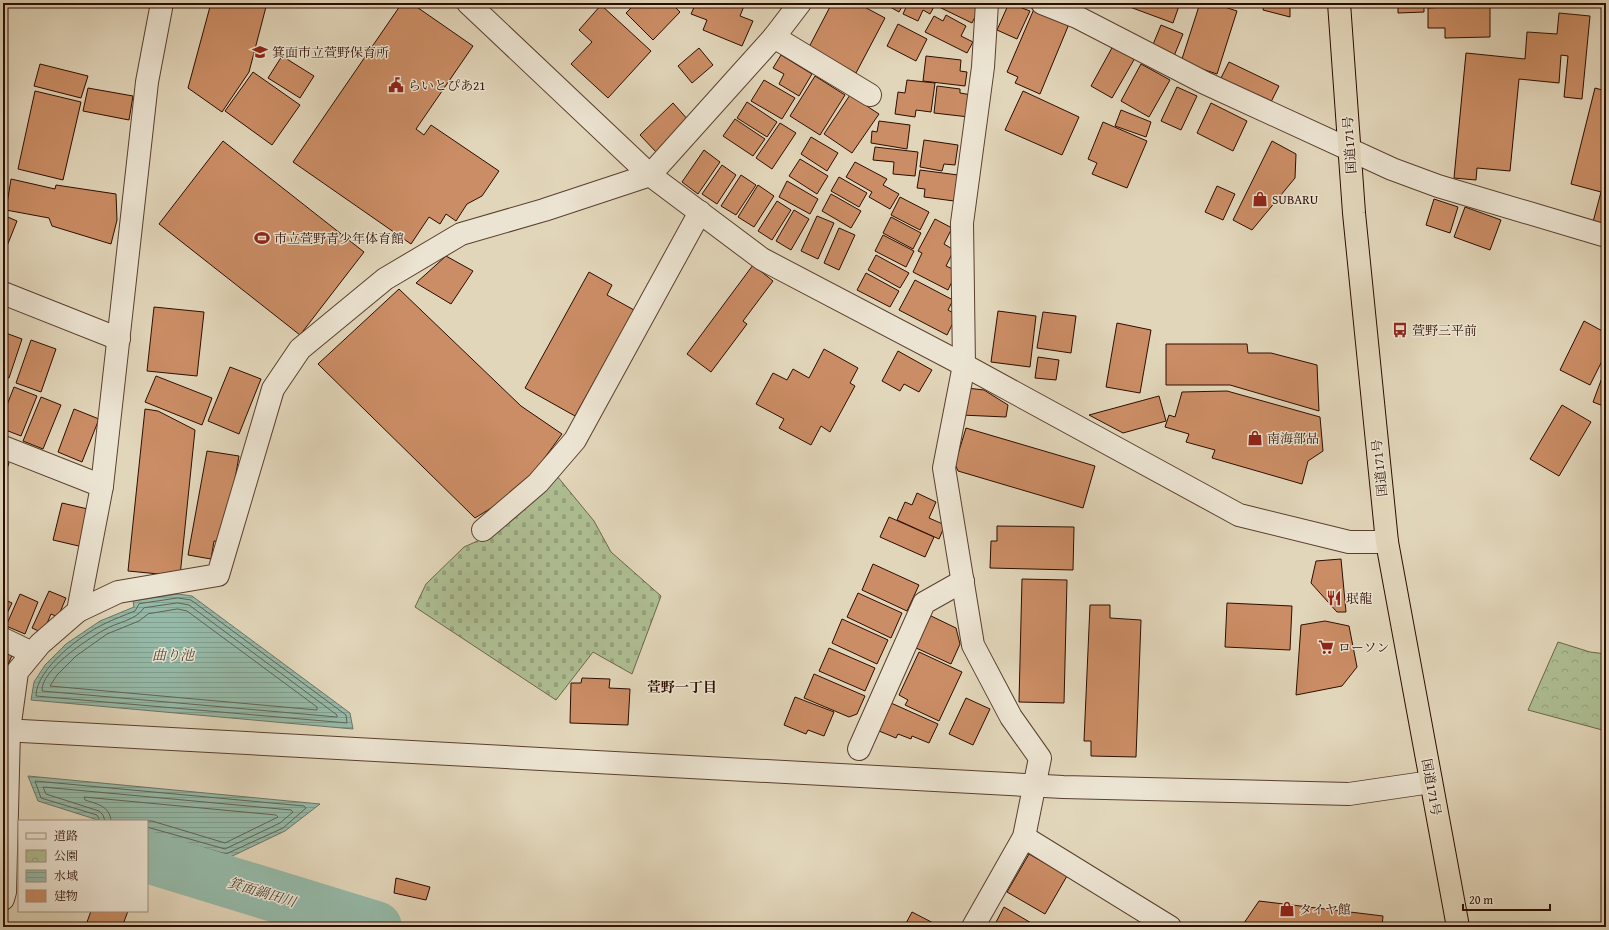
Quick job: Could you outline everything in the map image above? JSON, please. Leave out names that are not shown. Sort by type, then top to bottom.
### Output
[{"type":"highway","name":"国道171号","points":[[1338,3],[1348,147],[1387,542],[1458,927]]},
{"type":"street","points":[[78,611],[102,486],[147,82],[162,3]]},
{"type":"street","points":[[468,3],[650,175],[762,259],[964,365],[1239,515],[1349,542],[1387,542]]},
{"type":"street","points":[[4,894],[7,803],[6,730],[17,672],[40,644],[78,611],[118,592],[218,575],[273,389],[300,349],[385,278],[462,234],[650,175],[774,37],[800,3]]},
{"type":"street","points":[[973,927],[1024,837],[1040,758],[1011,717],[973,645],[944,468],[964,365],[962,223],[983,67],[987,3]]},
{"type":"street","points":[[1042,3],[1077,17],[1205,83],[1348,147],[1392,169],[1438,186],[1606,236]]},
{"type":"street","points":[[774,37],[870,95]]},
{"type":"street","points":[[483,530],[538,483],[575,440],[700,212]]},
{"type":"street","points":[[3,294],[119,339]]},
{"type":"street","points":[[3,447],[102,486]]},
{"type":"street","points":[[859,749],[924,603],[963,581]]},
{"type":"street","points":[[3,639],[32,653]]},
{"type":"street","points":[[6,730],[1035,786],[1349,794],[1431,782]]},
{"type":"street","points":[[1024,837],[1170,927]]},
{"type":"green space","points":[[557,476],[594,521],[611,552],[661,596],[632,674],[593,652],[556,700],[415,607],[426,584],[464,547],[491,535]]},
{"type":"green space","points":[[1558,642],[1590,652],[1606,654],[1606,731],[1528,710]]},
{"type":"water","name":"曲り池","points":[[178,594],[192,596],[350,713],[353,729],[31,700],[34,682],[45,665],[66,644],[100,621],[134,607],[133,601]]},
{"type":"water","points":[[28,776],[320,804],[285,831],[226,859],[148,835],[148,820],[98,820],[38,801]]},
{"type":"building","points":[[211,3],[267,3],[249,72],[222,112],[188,88]]},
{"type":"building","name":"らいとぴあ21","points":[[402,3],[411,3],[473,46],[416,129],[424,135],[431,125],[499,171],[482,196],[467,204],[456,221],[446,214],[440,224],[429,217],[411,244],[293,162]]},
{"type":"building","points":[[636,3],[671,3],[680,12],[653,40],[626,13]]},
{"type":"building","points":[[696,3],[737,3],[744,6],[740,16],[753,21],[742,46],[703,30],[707,20],[691,14]]},
{"type":"building","points":[[832,3],[857,3],[885,18],[856,73],[809,47]]},
{"type":"building","points":[[883,3],[904,3],[899,12]]},
{"type":"building","points":[[908,3],[936,3],[930,14],[923,10],[918,21],[903,14]]},
{"type":"building","points":[[941,3],[971,3],[979,9],[972,23],[939,7]]},
{"type":"building","points":[[1009,3],[1030,11],[1017,39],[997,30]]},
{"type":"building","points":[[1119,3],[1180,3],[1173,23]]},
{"type":"building","points":[[1200,3],[1212,3],[1237,11],[1217,74],[1181,62]]},
{"type":"building","points":[[1245,3],[1290,3],[1290,17],[1263,10],[1264,4],[1258,7]]},
{"type":"building","points":[[1398,3],[1424,3],[1424,12],[1398,13]]},
{"type":"building","points":[[1445,3],[1490,3],[1490,37],[1445,38],[1445,28],[1428,28],[1428,8],[1445,7]]},
{"type":"building","points":[[601,5],[651,51],[608,98],[571,64],[592,42],[579,30]]},
{"type":"building","points":[[1034,9],[1069,24],[1040,94],[1015,83],[1018,77],[1007,72]]},
{"type":"building","points":[[1559,13],[1590,16],[1582,99],[1564,97],[1568,56],[1561,55],[1559,83],[1519,79],[1510,171],[1477,168],[1476,180],[1454,178],[1466,53],[1525,59],[1527,32],[1557,34]]},
{"type":"building","points":[[946,15],[966,26],[961,36],[973,42],[967,53],[925,32],[934,16],[943,21]]},
{"type":"building","points":[[898,24],[927,39],[916,61],[887,46]]},
{"type":"building","points":[[1161,25],[1183,34],[1174,56],[1152,47]]},
{"type":"building","points":[[1113,46],[1135,58],[1112,98],[1091,86]]},
{"type":"building","points":[[699,48],[713,65],[692,83],[678,66]]},
{"type":"building","points":[[781,55],[812,74],[799,96],[779,84],[784,74],[773,68]]},
{"type":"building","points":[[282,56],[314,76],[300,98],[268,78]]},
{"type":"building","points":[[926,56],[961,60],[960,71],[967,72],[965,86],[923,81]]},
{"type":"building","points":[[1229,62],[1279,86],[1269,106],[1219,82]]},
{"type":"building","points":[[40,64],[88,76],[81,98],[34,86]]},
{"type":"building","points":[[1141,64],[1170,80],[1149,117],[1121,101]]},
{"type":"building","points":[[253,72],[300,105],[272,145],[225,111]]},
{"type":"building","points":[[815,76],[845,95],[820,135],[790,116]]},
{"type":"building","points":[[764,80],[795,98],[782,119],[751,101]]},
{"type":"building","points":[[907,80],[935,83],[931,112],[916,110],[915,117],[895,114],[898,92],[905,93]]},
{"type":"building","points":[[937,86],[960,89],[960,93],[972,95],[969,117],[934,113]]},
{"type":"building","points":[[1177,87],[1197,96],[1181,130],[1161,121]]},
{"type":"building","points":[[88,88],[133,96],[129,120],[83,111]]},
{"type":"building","points":[[1595,88],[1606,91],[1606,225],[1593,222],[1601,192],[1571,184]]},
{"type":"building","points":[[35,91],[81,102],[63,180],[18,169]]},
{"type":"building","points":[[1023,91],[1079,117],[1062,155],[1005,130]]},
{"type":"building","points":[[850,95],[879,114],[852,153],[824,134]]},
{"type":"building","points":[[747,102],[777,122],[767,137],[737,118]]},
{"type":"building","points":[[673,103],[690,122],[657,153],[640,135]]},
{"type":"building","points":[[1211,103],[1247,121],[1233,151],[1197,133]]},
{"type":"building","points":[[1121,110],[1151,122],[1146,137],[1115,126]]},
{"type":"building","points":[[735,119],[765,139],[753,156],[723,136]]},
{"type":"building","points":[[879,121],[910,125],[907,149],[871,143],[872,131],[877,132]]},
{"type":"building","points":[[1103,122],[1147,141],[1127,188],[1092,174],[1097,163],[1088,159]]},
{"type":"building","points":[[780,123],[796,133],[772,169],[756,158]]},
{"type":"building","points":[[811,137],[838,153],[827,171],[801,154]]},
{"type":"building","points":[[924,140],[958,145],[955,165],[944,164],[942,171],[920,167]]},
{"type":"building","name":"市立萱野青少年体育館","points":[[223,141],[364,252],[300,335],[159,224]]},
{"type":"building","name":"SUBARU","points":[[1272,141],[1296,154],[1295,178],[1252,230],[1233,220]]},
{"type":"building","points":[[875,147],[918,152],[915,176],[893,174],[894,162],[873,160]]},
{"type":"building","points":[[704,150],[720,162],[698,194],[682,182]]},
{"type":"building","points":[[800,159],[828,176],[817,194],[789,176]]},
{"type":"building","points":[[855,162],[887,179],[883,185],[899,194],[890,209],[869,197],[872,192],[846,177]]},
{"type":"building","points":[[722,165],[736,175],[717,204],[702,194]]},
{"type":"building","points":[[920,170],[958,175],[954,201],[924,197],[925,189],[917,188]]},
{"type":"building","points":[[741,175],[756,185],[736,215],[721,206]]},
{"type":"building","points":[[839,177],[867,193],[859,207],[831,191]]},
{"type":"building","points":[[11,179],[55,189],[56,185],[116,194],[117,220],[111,244],[52,226],[49,218],[6,210]]},
{"type":"building","points":[[787,181],[818,199],[810,214],[779,197]]},
{"type":"building","points":[[758,185],[774,196],[754,227],[738,217]]},
{"type":"building","points":[[1217,186],[1235,194],[1223,220],[1205,212]]},
{"type":"building","points":[[831,194],[861,211],[851,228],[822,211]]},
{"type":"building","points":[[900,197],[929,212],[920,230],[891,215]]},
{"type":"building","points":[[1434,199],[1458,207],[1450,233],[1426,225]]},
{"type":"building","points":[[777,201],[791,210],[772,240],[758,231]]},
{"type":"building","points":[[1465,207],[1501,220],[1490,250],[1454,237]]},
{"type":"building","points":[[794,210],[809,219],[791,250],[776,241]]},
{"type":"building","points":[[3,215],[17,221],[3,256]]},
{"type":"building","points":[[817,216],[834,223],[818,259],[801,251]]},
{"type":"building","points":[[891,217],[921,233],[913,249],[883,233]]},
{"type":"building","points":[[935,219],[952,228],[944,244],[954,250],[946,266],[957,271],[948,290],[913,272],[922,253],[918,251]]},
{"type":"building","points":[[839,228],[855,235],[839,270],[824,263]]},
{"type":"building","points":[[883,235],[914,251],[906,267],[875,251]]},
{"type":"building","points":[[876,255],[909,273],[900,288],[868,270]]},
{"type":"building","points":[[446,256],[473,271],[451,304],[416,283]]},
{"type":"building","points":[[753,265],[773,281],[743,321],[747,324],[711,372],[687,354]]},
{"type":"building","points":[[589,272],[612,285],[607,295],[634,310],[575,416],[525,388]]},
{"type":"building","points":[[866,273],[899,291],[890,307],[857,290]]},
{"type":"building","points":[[915,280],[953,300],[948,310],[957,315],[947,335],[899,310]]},
{"type":"building","points":[[399,289],[521,406],[562,434],[522,489],[475,518],[318,364]]},
{"type":"building","points":[[154,307],[204,312],[197,376],[147,371]]},
{"type":"building","points":[[998,311],[1036,316],[1030,367],[991,362]]},
{"type":"building","points":[[1043,312],[1076,316],[1071,353],[1037,348]]},
{"type":"building","points":[[1584,321],[1606,333],[1606,353],[1590,385],[1560,370]]},
{"type":"building","points":[[1117,323],[1151,330],[1140,393],[1106,387]]},
{"type":"building","points":[[3,332],[22,339],[9,378],[3,377]]},
{"type":"building","points":[[31,340],[56,349],[41,392],[16,383]]},
{"type":"building","points":[[1166,344],[1247,344],[1248,353],[1271,353],[1317,365],[1319,411],[1230,385],[1166,385]]},
{"type":"building","points":[[824,349],[858,368],[850,383],[855,386],[830,432],[821,426],[811,445],[779,428],[784,419],[756,404],[773,373],[787,380],[793,369],[809,378]]},
{"type":"building","points":[[898,351],[932,370],[919,392],[904,384],[900,391],[882,381]]},
{"type":"building","points":[[1038,357],[1059,360],[1056,380],[1035,378]]},
{"type":"building","points":[[230,367],[261,379],[239,434],[208,421]]},
{"type":"building","points":[[1606,367],[1606,407],[1593,402]]},
{"type":"building","points":[[156,376],[212,398],[202,425],[145,402]]},
{"type":"building","points":[[14,387],[37,396],[21,436],[3,429],[3,415]]},
{"type":"building","points":[[967,388],[984,390],[1008,405],[1006,417],[961,415]]},
{"type":"building","name":"南海部品","points":[[1227,391],[1320,417],[1323,451],[1308,461],[1302,484],[1212,458],[1215,450],[1186,442],[1189,434],[1165,427],[1169,415],[1175,417],[1182,392]]},
{"type":"building","points":[[1159,396],[1166,421],[1123,433],[1089,415]]},
{"type":"building","points":[[41,397],[61,405],[43,449],[23,441]]},
{"type":"building","points":[[1562,405],[1591,422],[1559,476],[1530,459]]},
{"type":"building","points":[[74,409],[99,419],[82,462],[58,452]]},
{"type":"building","points":[[145,409],[158,411],[195,430],[180,576],[128,571]]},
{"type":"building","points":[[966,428],[1095,466],[1083,508],[958,471],[955,464]]},
{"type":"building","points":[[207,451],[239,456],[224,542],[214,541],[211,559],[188,555]]},
{"type":"building","points":[[3,460],[9,463],[3,480]]},
{"type":"building","points":[[917,493],[936,502],[929,518],[945,525],[939,539],[897,520],[905,502],[912,505]]},
{"type":"building","points":[[62,503],[92,510],[83,547],[53,540]]},
{"type":"building","points":[[889,517],[934,537],[925,557],[880,537]]},
{"type":"building","points":[[997,526],[1074,527],[1073,570],[990,568],[991,541],[997,541]]},
{"type":"building","name":"珉龍","points":[[1341,559],[1346,612],[1337,612],[1311,583],[1316,561]]},
{"type":"building","points":[[873,564],[919,585],[907,611],[862,590]]},
{"type":"building","points":[[1022,579],[1067,580],[1064,703],[1019,702]]},
{"type":"building","points":[[49,591],[66,598],[58,617],[51,614],[43,633],[32,628]]},
{"type":"building","points":[[858,593],[902,613],[891,638],[847,617]]},
{"type":"building","points":[[20,594],[38,602],[25,634],[6,626]]},
{"type":"building","points":[[3,599],[12,603],[3,622]]},
{"type":"building","points":[[1227,603],[1292,606],[1290,650],[1225,647]]},
{"type":"building","points":[[1090,605],[1110,605],[1110,618],[1141,620],[1136,757],[1091,756],[1091,741],[1084,741]]},
{"type":"building","points":[[929,615],[956,628],[960,644],[951,664],[914,647]]},
{"type":"building","points":[[842,619],[888,640],[877,664],[832,643]]},
{"type":"building","name":"ローソン","points":[[1325,621],[1349,626],[1357,667],[1342,686],[1296,695],[1301,625]]},
{"type":"building","points":[[829,648],[875,668],[865,691],[819,671]]},
{"type":"building","points":[[3,649],[13,653],[7,667],[3,665]]},
{"type":"building","points":[[919,652],[962,672],[939,721],[905,705],[908,700],[899,695]]},
{"type":"building","points":[[814,674],[865,696],[857,714],[849,717],[804,698]]},
{"type":"building","points":[[582,678],[610,679],[609,688],[630,689],[628,725],[570,723],[571,683],[581,683]]},
{"type":"building","points":[[795,697],[834,712],[824,736],[808,730],[806,734],[784,725]]},
{"type":"building","points":[[966,698],[990,709],[973,745],[949,734]]},
{"type":"building","points":[[891,703],[938,724],[929,743],[912,736],[911,739],[898,734],[896,738],[879,731]]},
{"type":"building","points":[[1029,854],[1067,876],[1045,914],[1007,892]]},
{"type":"building","points":[[396,878],[430,887],[426,900],[394,893]]},
{"type":"building","name":"タイヤ館","points":[[1259,901],[1383,916],[1382,927],[1243,927],[1244,923]]},
{"type":"building","points":[[1004,907],[1038,927],[1000,927],[995,924]]},
{"type":"building","points":[[91,912],[128,912],[122,927],[101,927],[87,922]]},
{"type":"building","points":[[912,912],[941,927],[904,927]]},
{"type":"waterway","name":"箕面鍋田川","points":[[148,857],[376,927]]},
{"type":"place","name":"箕面市立萱野保育所","points":[[260,52]]},
{"type":"place","name":"らいとぴあ21","points":[[396,85]]},
{"type":"place","name":"SUBARU","points":[[1260,199]]},
{"type":"place","name":"市立萱野青少年体育館","points":[[262,238]]},
{"type":"place","name":"萱野三平前","points":[[1400,330]]},
{"type":"place","name":"南海部品","points":[[1255,438]]},
{"type":"place","name":"珉龍","points":[[1334,598]]},
{"type":"place","name":"ローソン","points":[[1326,647]]},
{"type":"place","name":"タイヤ館","points":[[1287,909]]},
{"type":"district","name":"萱野一丁目","points":[[682,687]]}]
